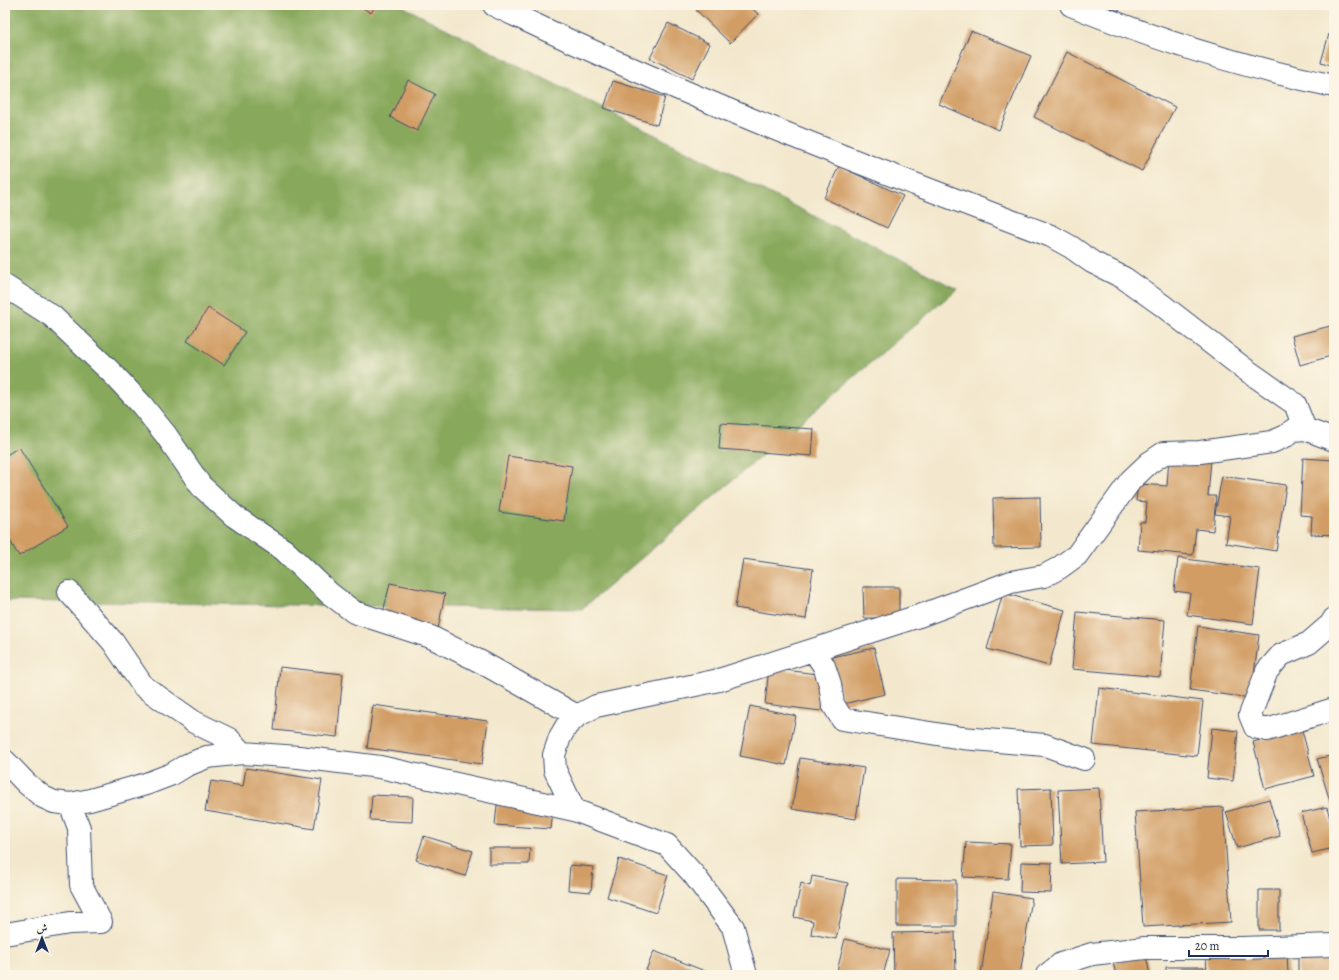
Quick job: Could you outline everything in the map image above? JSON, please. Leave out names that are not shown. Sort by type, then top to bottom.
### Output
[{"type":"street","points":[[494,5],[645,74],[870,168],[1051,236],[1071,247],[1092,262],[1124,278],[1162,305],[1242,367],[1295,404],[1305,429]]},
{"type":"street","points":[[1071,5],[1144,33],[1211,54],[1287,76],[1334,86]]},
{"type":"street","points":[[5,286],[52,316],[113,374],[141,404],[166,435],[201,486],[234,516],[284,550],[329,593],[354,612],[431,637],[481,662],[577,716]]},
{"type":"street","points":[[574,810],[555,770],[554,755],[560,737],[567,725],[577,716],[596,706],[719,680],[922,616],[1011,582],[1044,576],[1059,568],[1077,555],[1131,480],[1149,463],[1164,453],[1200,452],[1272,442],[1286,436],[1293,430],[1305,429],[1334,440]]},
{"type":"street","points":[[69,592],[113,642],[144,686],[194,722],[229,739],[242,753]]},
{"type":"street","points":[[1334,619],[1309,643],[1281,655],[1267,671],[1250,715],[1255,728],[1267,730],[1334,709]]},
{"type":"street","points":[[814,651],[824,666],[830,684],[833,704],[842,719],[962,738],[1045,745],[1084,759]]},
{"type":"street","points":[[5,760],[26,783],[43,797],[54,802],[70,804],[90,800],[146,784],[172,774],[187,765],[207,757],[242,753],[299,757],[380,767],[574,810],[667,845],[694,875],[733,927],[746,975]]},
{"type":"street","points":[[5,934],[70,923],[101,922],[81,885],[79,828],[70,804]]},
{"type":"street","points":[[1047,975],[1060,964],[1092,954],[1145,948],[1242,948],[1334,945]]},
{"type":"green space","points":[[5,5],[400,5],[957,289],[582,609],[5,601]]},
{"type":"building","points":[[358,5],[376,5],[371,13]]},
{"type":"building","points":[[701,5],[749,5],[758,14],[730,43],[696,10]]},
{"type":"building","points":[[1105,5],[1122,5],[1119,11]]},
{"type":"building","points":[[668,23],[710,44],[692,79],[650,58]]},
{"type":"building","points":[[971,31],[1031,56],[999,130],[939,104]]},
{"type":"building","points":[[1329,34],[1334,36],[1334,66],[1321,62]]},
{"type":"building","points":[[1067,52],[1175,107],[1142,171],[1034,117]]},
{"type":"building","points":[[408,80],[435,94],[417,131],[390,117]]},
{"type":"building","points":[[613,81],[665,97],[657,125],[604,108]]},
{"type":"building","points":[[839,166],[903,196],[887,228],[824,198]]},
{"type":"building","points":[[5,185],[9,187],[5,195]]},
{"type":"building","points":[[208,308],[245,332],[224,365],[187,341]]},
{"type":"building","points":[[1334,325],[1334,355],[1300,365],[1292,336]]},
{"type":"building","points":[[721,423],[814,429],[812,456],[719,449]]},
{"type":"building","points":[[19,447],[68,526],[19,556],[5,533],[5,456]]},
{"type":"building","points":[[508,456],[572,466],[564,521],[499,512]]},
{"type":"building","points":[[1169,457],[1211,460],[1208,496],[1216,496],[1213,531],[1196,529],[1193,555],[1138,550],[1140,522],[1145,522],[1147,502],[1136,501],[1138,484],[1167,486]]},
{"type":"building","points":[[1303,458],[1334,460],[1334,535],[1311,534],[1312,516],[1300,515]]},
{"type":"building","points":[[1222,476],[1286,485],[1276,551],[1226,543],[1230,516],[1215,514]]},
{"type":"building","points":[[1040,497],[1041,547],[994,548],[993,498]]},
{"type":"building","points":[[1178,558],[1260,569],[1253,624],[1187,615],[1190,593],[1174,591]]},
{"type":"building","points":[[743,559],[813,569],[806,619],[735,608]]},
{"type":"building","points":[[390,583],[445,594],[438,629],[382,617]]},
{"type":"building","points":[[863,587],[899,587],[899,618],[864,618]]},
{"type":"building","points":[[1003,593],[1065,610],[1049,666],[987,649]]},
{"type":"building","points":[[1077,612],[1165,620],[1160,677],[1072,669]]},
{"type":"building","points":[[1198,626],[1259,635],[1251,698],[1190,690]]},
{"type":"building","points":[[874,648],[885,694],[843,704],[832,657]]},
{"type":"building","points":[[280,667],[343,674],[337,737],[274,730]]},
{"type":"building","points":[[769,668],[825,675],[821,711],[765,704]]},
{"type":"building","points":[[1099,688],[1203,701],[1197,756],[1093,745]]},
{"type":"building","points":[[373,705],[488,721],[482,764],[367,748]]},
{"type":"building","points":[[750,706],[796,716],[786,765],[740,756]]},
{"type":"building","points":[[1212,728],[1238,731],[1233,781],[1207,778]]},
{"type":"building","points":[[1302,730],[1314,776],[1265,789],[1253,742]]},
{"type":"building","points":[[1334,755],[1334,814],[1317,759]]},
{"type":"building","points":[[800,758],[864,768],[856,819],[792,809]]},
{"type":"building","points":[[246,768],[322,780],[314,829],[205,811],[211,781],[243,786]]},
{"type":"building","points":[[1051,788],[1053,845],[1020,846],[1018,789]]},
{"type":"building","points":[[1099,788],[1103,862],[1062,864],[1058,790]]},
{"type":"building","points":[[372,795],[413,797],[412,822],[370,820]]},
{"type":"building","points":[[1269,799],[1280,836],[1237,848],[1226,812]]},
{"type":"building","points":[[497,805],[553,809],[551,829],[495,825]]},
{"type":"building","points":[[1223,807],[1231,922],[1143,927],[1135,812]]},
{"type":"building","points":[[1327,807],[1334,835],[1334,848],[1312,853],[1301,813]]},
{"type":"building","points":[[424,836],[473,851],[465,876],[416,860]]},
{"type":"building","points":[[966,842],[1011,844],[1008,879],[963,877]]},
{"type":"building","points":[[489,848],[530,848],[529,864],[489,864]]},
{"type":"building","points":[[619,859],[668,875],[656,913],[607,897]]},
{"type":"building","points":[[1021,862],[1052,863],[1051,893],[1020,892]]},
{"type":"building","points":[[570,865],[593,867],[591,892],[568,890]]},
{"type":"building","points":[[812,876],[848,883],[836,939],[811,934],[813,921],[794,917],[801,883],[810,886]]},
{"type":"building","points":[[897,879],[956,880],[956,926],[897,926]]},
{"type":"building","points":[[1259,890],[1279,890],[1279,930],[1259,930]]},
{"type":"building","points":[[993,892],[1032,898],[1020,975],[981,975]]},
{"type":"building","points":[[955,932],[956,975],[894,975],[893,933]]},
{"type":"building","points":[[845,939],[890,950],[883,975],[836,975]]},
{"type":"building","points":[[1298,947],[1334,947],[1334,975],[1298,975]]},
{"type":"building","points":[[654,951],[715,975],[644,975]]},
{"type":"building","points":[[1287,951],[1288,975],[1207,975],[1206,955]]},
{"type":"building","points":[[1146,956],[1150,975],[1116,975],[1113,962]]},
{"type":"building","points":[[1166,967],[1204,967],[1204,975],[1166,975]]}]
